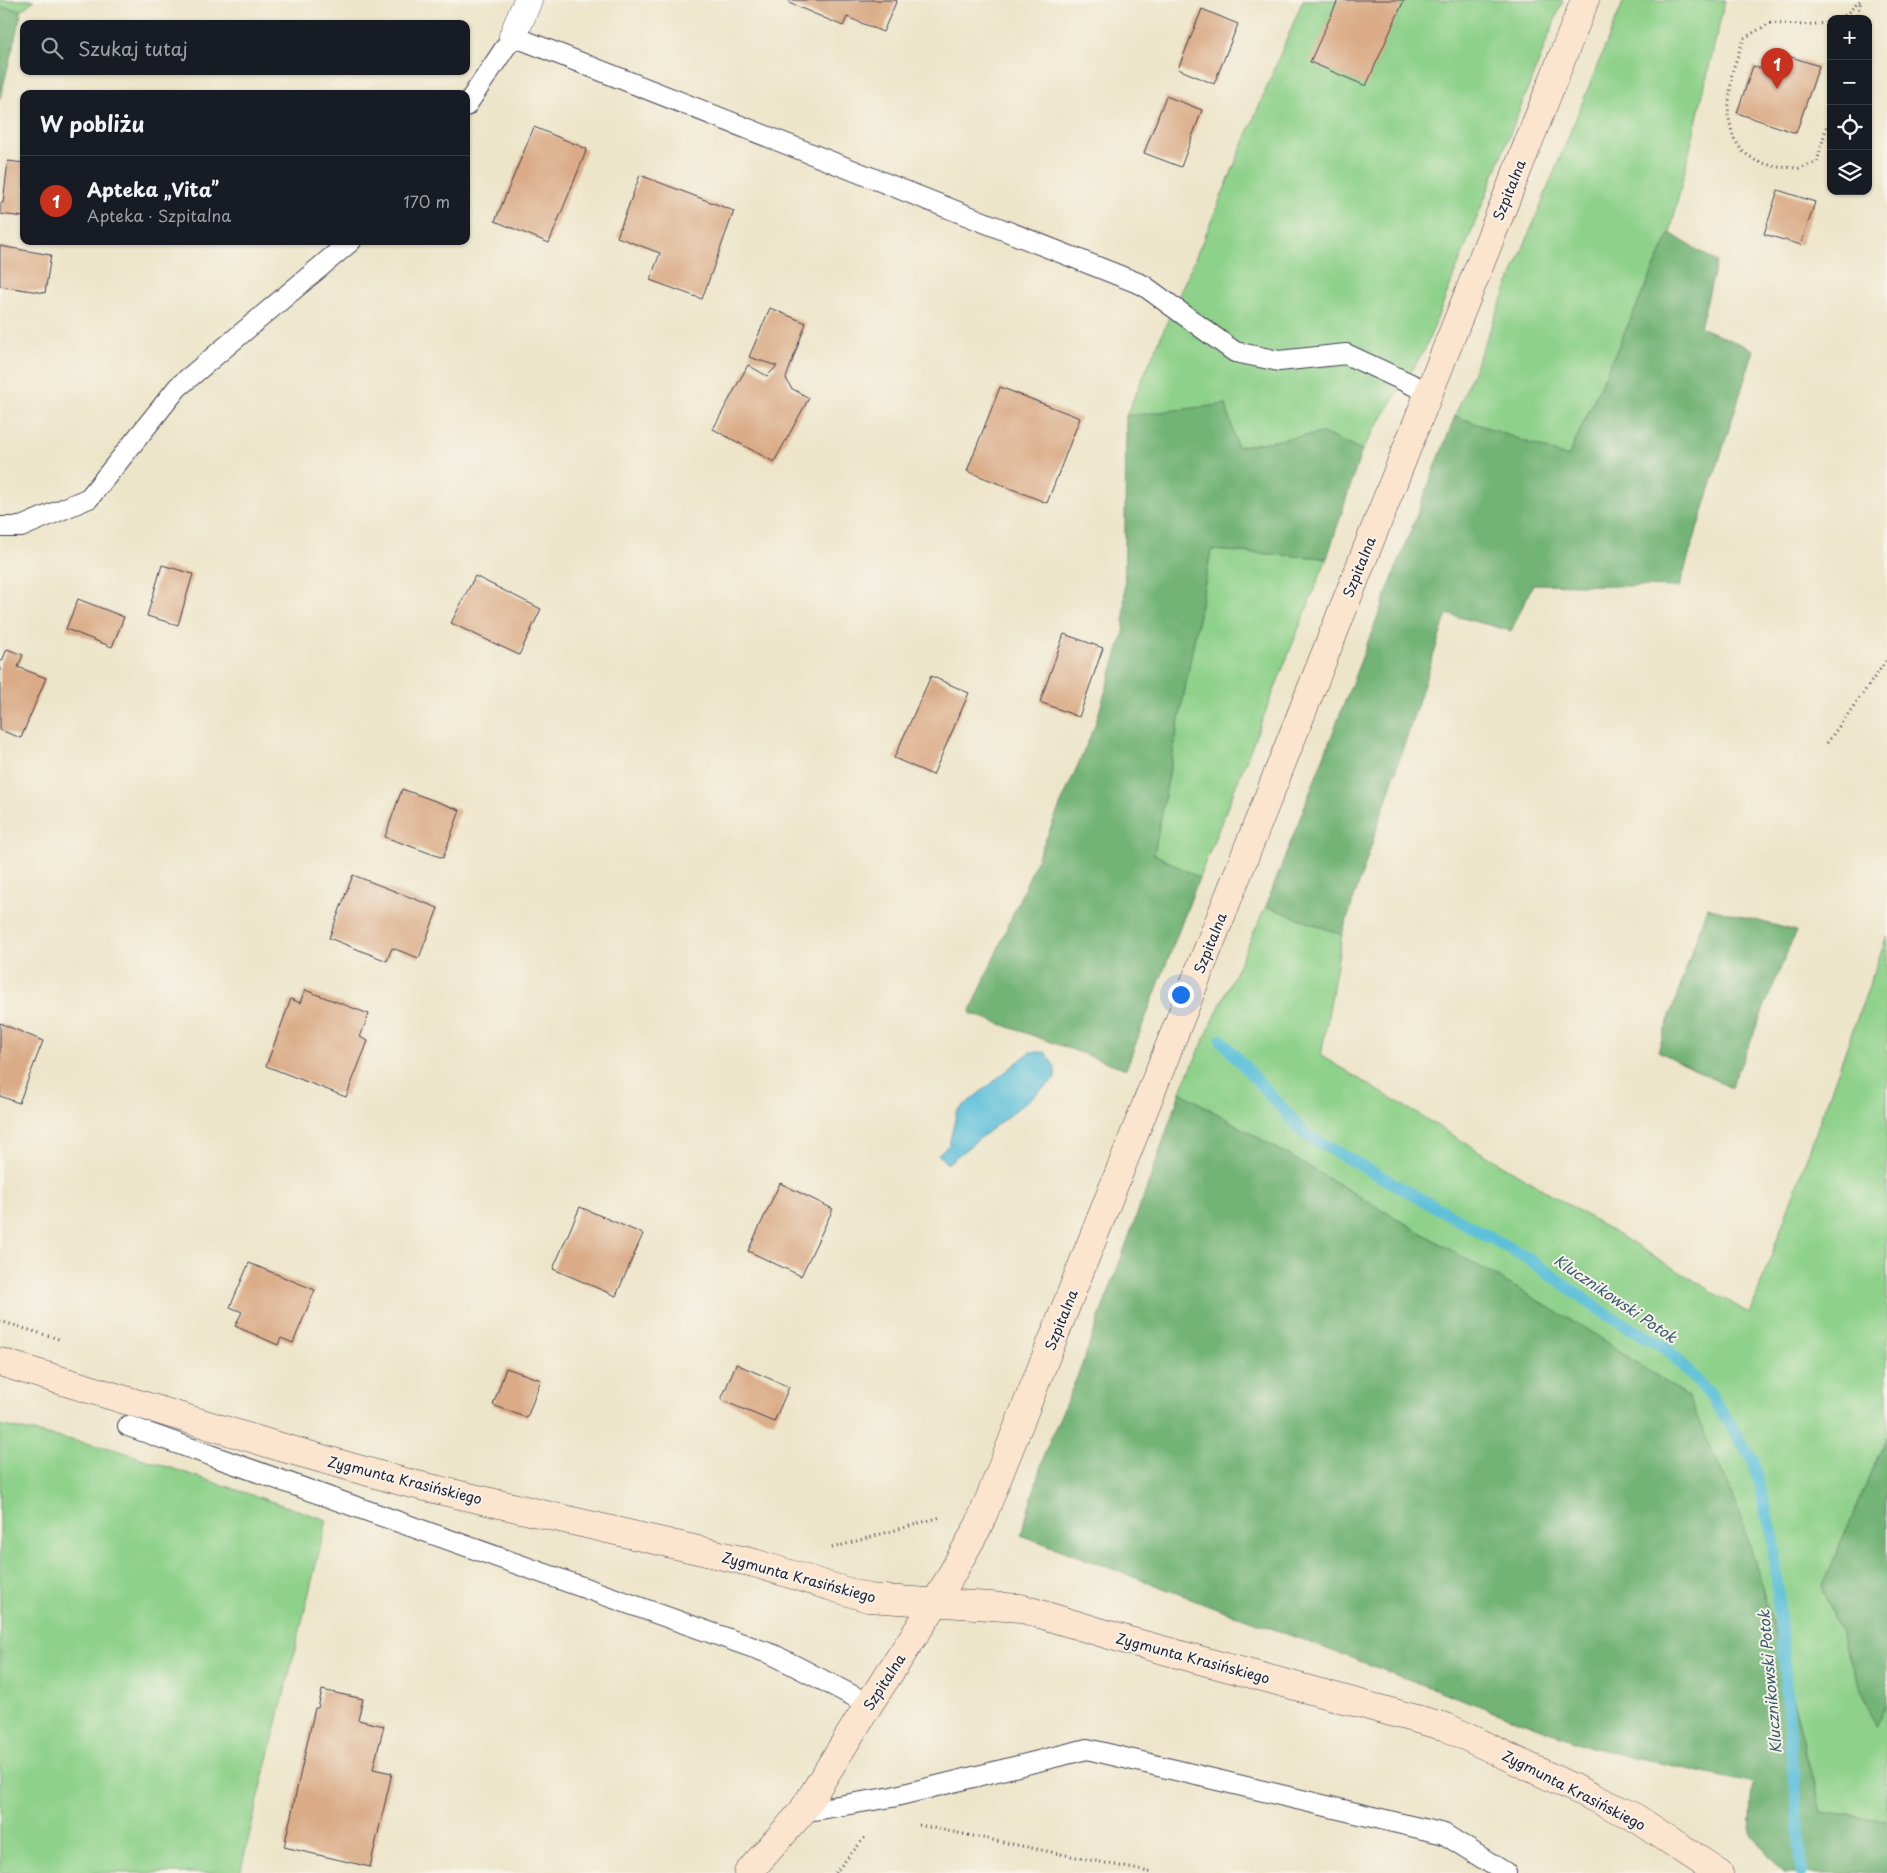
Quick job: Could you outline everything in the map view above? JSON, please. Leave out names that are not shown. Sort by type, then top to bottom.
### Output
[{"type":"street","points":[[513,36],[528,0]]},
{"type":"street","name":"Szpitalna","points":[[748,1873],[802,1812],[869,1704],[935,1604],[980,1525],[1585,0]]},
{"type":"street","name":"Zygmunta Krasińskiego","points":[[0,1362],[277,1446],[404,1482],[754,1563],[868,1598],[935,1604],[1020,1608],[1126,1640],[1446,1727],[1636,1818],[1719,1873]]},
{"type":"lane","points":[[470,100],[513,36],[1143,285],[1235,352],[1279,361],[1346,354],[1428,392]]},
{"type":"lane","points":[[0,527],[22,527],[89,498],[178,387],[346,245]]},
{"type":"lane","points":[[128,1426],[774,1655],[869,1704]]},
{"type":"lane","points":[[802,1812],[892,1797],[1087,1748],[1444,1834],[1506,1873]]},
{"type":"path","points":[[1845,15],[1861,0]]},
{"type":"path","points":[[1857,15],[1861,0]]},
{"type":"path","points":[[1827,23],[1798,25],[1770,23],[1744,38],[1732,72],[1728,114],[1733,137],[1742,152],[1756,161],[1776,167],[1799,168],[1816,162],[1827,124]]},
{"type":"path","points":[[1827,743],[1887,660]]},
{"type":"path","points":[[0,1321],[63,1340]]},
{"type":"path","points":[[831,1549],[988,1504]]},
{"type":"path","points":[[910,1824],[1154,1873]]},
{"type":"path","points":[[835,1873],[870,1832]]},
{"type":"green space","points":[[0,0],[34,0],[22,10],[0,7]]},
{"type":"green space","points":[[1303,0],[1563,0],[1425,349],[1362,450],[1322,433],[1236,447],[1126,416],[1207,231]]},
{"type":"green space","points":[[1624,0],[1725,0],[1670,233],[1568,457],[1455,416]]},
{"type":"green space","points":[[0,7],[22,10],[0,99]]},
{"type":"green space","points":[[1670,233],[1717,262],[1700,327],[1754,350],[1679,587],[1533,584],[1511,631],[1447,614],[1342,935],[1266,906],[1455,416],[1568,457]]},
{"type":"green space","points":[[1226,404],[1237,447],[1322,433],[1362,450],[1327,558],[1211,550],[1154,854],[1199,878],[1126,1069],[970,1013],[1094,728],[1124,632],[1126,416]]},
{"type":"green space","points":[[1211,550],[1327,558],[1199,878],[1154,854]]},
{"type":"green space","points":[[1266,906],[1342,935],[1321,1056],[1750,1314],[1887,936],[1887,1436],[1822,1586],[1876,1726],[1887,1701],[1887,1821],[1822,1811],[1763,1588],[1688,1397],[1593,1333],[1180,1092]]},
{"type":"green space","points":[[1707,907],[1796,931],[1731,1088],[1658,1051]]},
{"type":"green space","points":[[1180,1092],[1593,1333],[1688,1397],[1736,1503],[1763,1588],[1822,1811],[1887,1821],[1887,1873],[1784,1873],[1750,1833],[1753,1784],[1590,1747],[1021,1535],[1045,1452],[1080,1370]]},
{"type":"green space","points":[[0,1425],[114,1449],[327,1520],[240,1873],[0,1873]]},
{"type":"green space","points":[[1887,1436],[1887,1701],[1876,1727],[1822,1586]]},
{"type":"water","points":[[1030,1052],[1045,1052],[1055,1067],[1055,1079],[947,1164],[938,1154],[949,1145],[957,1111]]},
{"type":"building","points":[[791,0],[897,0],[883,32],[847,17],[843,26],[789,3]]},
{"type":"building","points":[[1338,0],[1404,0],[1366,86],[1310,62]]},
{"type":"building","points":[[1202,9],[1238,24],[1214,84],[1178,69]]},
{"type":"building","points":[[1776,52],[1819,66],[1796,133],[1737,113],[1753,66],[1770,72]]},
{"type":"building","points":[[1166,96],[1202,110],[1181,167],[1144,153]]},
{"type":"building","points":[[534,127],[587,149],[549,243],[495,221]]},
{"type":"building","points":[[8,161],[20,162],[20,216],[0,214],[0,203],[3,203]]},
{"type":"building","points":[[640,175],[734,211],[702,299],[650,280],[660,253],[617,237]]},
{"type":"building","points":[[1778,190],[1815,202],[1801,245],[1764,234]]},
{"type":"building","points":[[0,246],[51,255],[45,293],[0,286]]},
{"type":"building","points":[[770,308],[806,323],[786,378],[791,388],[809,398],[774,462],[713,429],[748,365],[767,376],[777,366],[749,357]]},
{"type":"building","points":[[1000,387],[1080,418],[1047,503],[967,471]]},
{"type":"building","points":[[162,565],[193,574],[178,625],[147,616]]},
{"type":"building","points":[[475,576],[541,609],[519,655],[451,623]]},
{"type":"building","points":[[78,599],[124,617],[112,647],[66,629]]},
{"type":"building","points":[[1064,634],[1103,648],[1079,717],[1040,702]]},
{"type":"building","points":[[7,649],[23,655],[18,667],[46,678],[21,738],[0,730],[0,660],[2,661]]},
{"type":"building","points":[[931,676],[969,693],[933,775],[894,758]]},
{"type":"building","points":[[402,789],[460,810],[443,858],[385,837]]},
{"type":"building","points":[[353,875],[438,908],[419,958],[392,948],[387,961],[329,938]]},
{"type":"building","points":[[305,990],[369,1014],[360,1037],[368,1041],[346,1097],[266,1066],[291,999],[300,1003]]},
{"type":"building","points":[[0,1023],[43,1041],[19,1103],[0,1096]]},
{"type":"building","points":[[780,1183],[833,1209],[801,1276],[748,1251]]},
{"type":"building","points":[[580,1207],[643,1234],[616,1296],[553,1269]]},
{"type":"building","points":[[249,1263],[315,1290],[293,1343],[281,1338],[278,1345],[235,1326],[242,1312],[230,1307]]},
{"type":"building","points":[[736,1364],[789,1387],[774,1422],[721,1400]]},
{"type":"building","points":[[506,1368],[541,1380],[527,1418],[493,1405]]},
{"type":"building","points":[[322,1690],[363,1699],[358,1720],[384,1726],[373,1769],[392,1773],[370,1867],[284,1847],[315,1708],[318,1708]]},
{"type":"waterway","name":"Klucznikowski Potok","points":[[1221,1040],[1306,1135],[1529,1259],[1604,1313],[1666,1348],[1709,1393],[1753,1460],[1773,1537],[1802,1873]]},
{"type":"place","name":"Apteka „Vita”","points":[[1777,89]]}]
